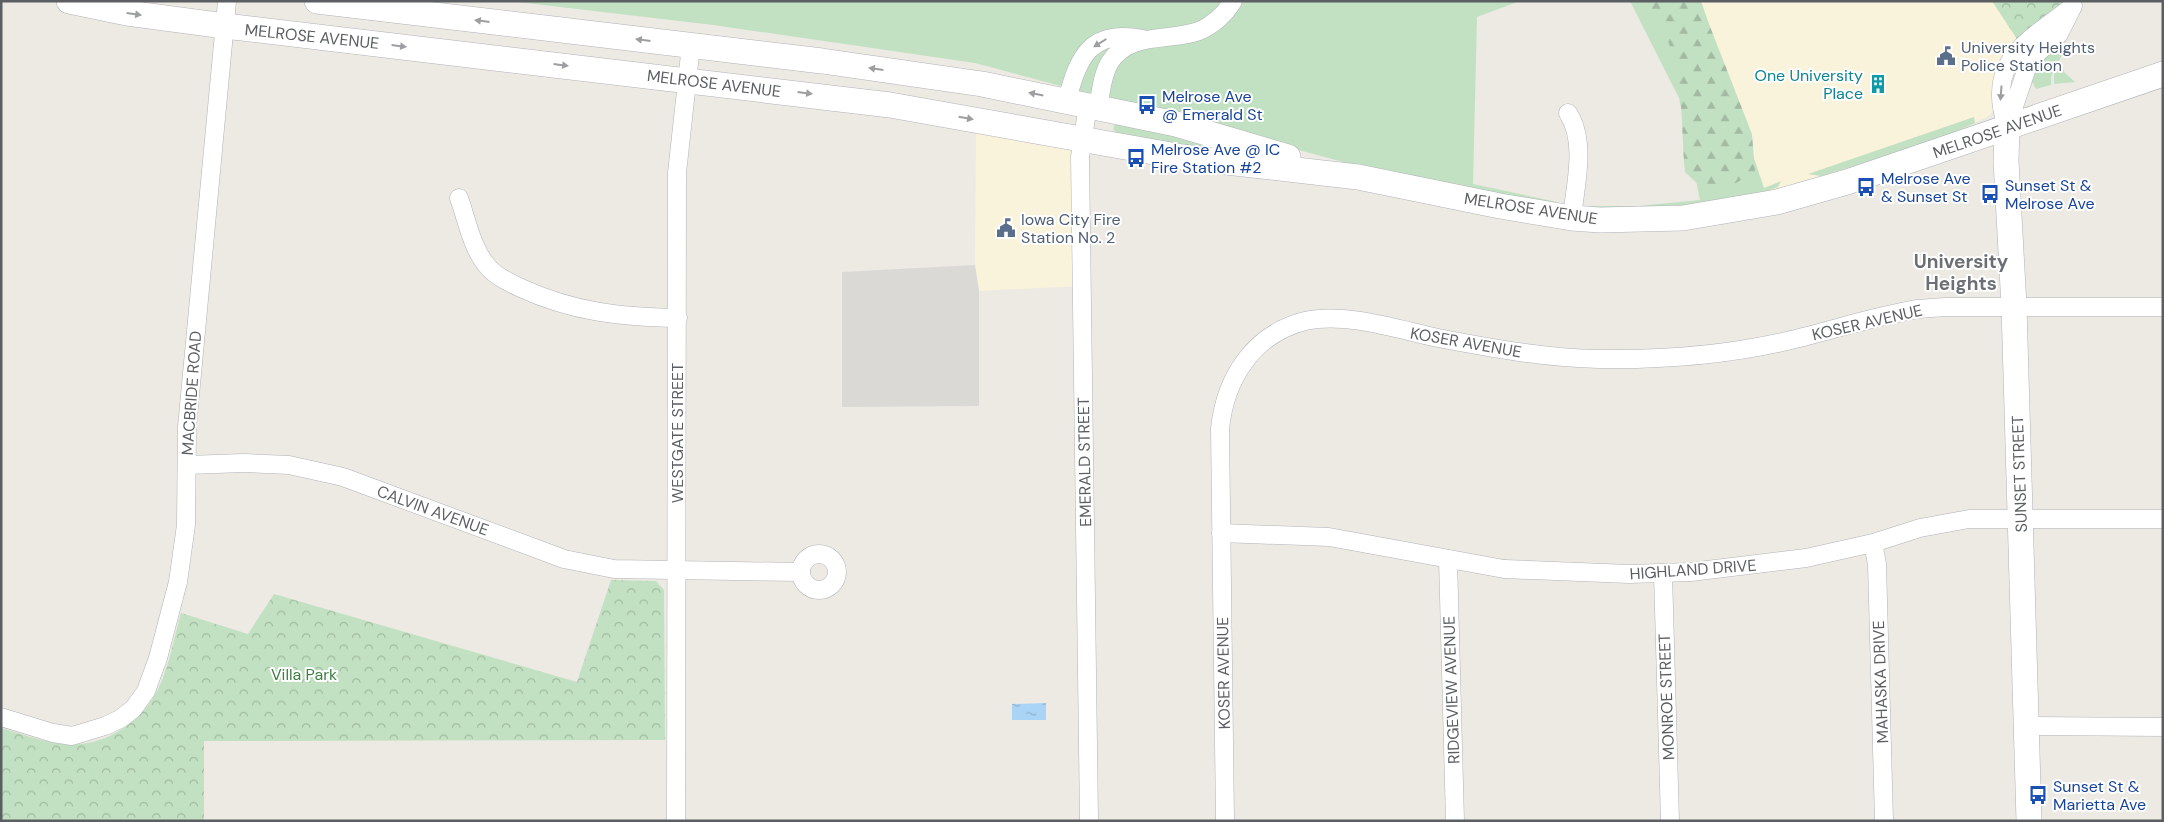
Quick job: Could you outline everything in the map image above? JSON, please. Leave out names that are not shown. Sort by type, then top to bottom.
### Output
[{"type":"main road","name":"MELROSE AVENUE","points":[[69,1],[127,13],[225,26],[890,105],[1182,157],[1358,177],[1572,218],[1630,221],[1683,218],[1754,208],[1847,182],[2163,74]]},
{"type":"main road","name":"MELROSE AVENUE","points":[[318,1],[822,61],[982,84],[1204,130],[1358,177]]},
{"type":"main road","name":"SUNSET STREET","points":[[2007,127],[2006,161],[2014,306],[2029,821]]},
{"type":"street","name":"MACBRIDE ROAD","points":[[1,717],[53,733],[72,736],[105,726],[120,719],[133,708],[146,691],[158,658],[178,582],[186,525],[187,427],[199,283],[227,1]]},
{"type":"street","points":[[1085,104],[1111,61],[1130,44],[1146,39],[1199,31],[1214,22],[1234,1]]},
{"type":"street","name":"SUNSET STREET","points":[[2007,127],[2028,65],[2034,55],[2059,34],[2075,3]]},
{"type":"street","points":[[1085,104],[1078,63],[1092,48],[1109,37],[1124,35],[1146,39]]},
{"type":"street","name":"WESTGATE STREET","points":[[676,821],[677,173],[692,46]]},
{"type":"street","name":"EMERALD STREET","points":[[1085,104],[1080,157],[1089,821]]},
{"type":"street","points":[[1568,113],[1578,133],[1572,218]]},
{"type":"street","points":[[459,198],[477,249],[489,269],[508,282],[538,296],[577,308],[609,315],[678,318]]},
{"type":"street","name":"KOSER AVENUE","points":[[1225,821],[1220,429],[1222,408],[1237,371],[1263,342],[1284,329],[1304,322],[1343,319],[1488,348],[1552,356],[1648,358],[1696,356],[1759,347],[1918,309],[2014,306],[2163,307]]},
{"type":"street","name":"CALVIN AVENUE","points":[[187,465],[244,463],[289,466],[352,480],[564,559],[614,569],[801,572]]},
{"type":"street","name":"HIGHLAND DRIVE","points":[[1221,533],[1329,537],[1504,569],[1548,572],[1663,574],[1776,563],[1873,543],[1945,522],[1969,519],[2163,519]]},
{"type":"street","name":"MAHASKA DRIVE","points":[[1873,543],[1877,564],[1884,821]]},
{"type":"street","name":"RIDGEVIEW AVENUE","points":[[1448,559],[1455,821]]},
{"type":"street","name":"MONROE STREET","points":[[1663,574],[1670,821]]},
{"type":"street","points":[[2027,726],[2163,727]]},
{"type":"shaded area","points":[[1701,1],[1992,1],[2019,42],[1991,114],[1985,118],[1930,143],[1765,192]]},
{"type":"shaded area","points":[[976,129],[1081,149],[1082,286],[979,291],[975,265]]},
{"type":"shaded area","points":[[975,265],[979,291],[979,406],[842,407],[842,272]]},
{"type":"green space","points":[[509,1],[1520,1],[1477,17],[1473,184],[1557,202],[1554,204],[1369,169],[975,63],[713,25]]},
{"type":"green space","points":[[1630,1],[1701,1],[1764,188],[1781,181],[1778,187],[1765,192],[1646,210],[1595,209],[1590,206],[1638,206],[1700,200],[1679,98]]},
{"type":"green space","points":[[1641,1],[1700,1],[1752,134],[1755,172],[1734,184],[1702,188],[1685,172],[1678,75],[1667,39],[1649,8]]},
{"type":"green space","points":[[1992,1],[2064,1],[2053,15],[2019,42]]},
{"type":"green space","points":[[2063,40],[2061,57],[2051,77],[2051,85],[2036,89],[2031,80],[2036,61]]},
{"type":"green space","points":[[2061,61],[2064,72],[2075,82],[2054,84],[2054,75]]},
{"type":"green space","points":[[1974,117],[1975,123],[1930,143],[1821,176],[1808,174]]},
{"type":"green space","points":[[1117,122],[1257,156],[1116,135],[1113,128]]},
{"type":"green space","name":"Villa Park","points":[[611,580],[656,581],[664,590],[665,740],[204,741],[204,821],[1,821],[1,728],[40,740],[64,744],[93,742],[120,730],[143,711],[159,687],[169,660],[181,613],[248,634],[274,594],[577,682]]},
{"type":"water","points":[[1046,703],[1046,720],[1012,720],[1012,704]]},
{"type":"place","name":"University Heights Police Station","points":[[1946,56]]},
{"type":"place","name":"One University Place","points":[[1878,84]]},
{"type":"place","name":"Melrose Ave @ Emerald St","points":[[1147,105]]},
{"type":"place","name":"Melrose Ave @ IC Fire Station #2","points":[[1136,158]]},
{"type":"place","name":"Melrose Ave & Sunset St","points":[[1866,187]]},
{"type":"place","name":"Sunset St & Melrose Ave","points":[[1990,194]]},
{"type":"place","name":"Iowa City Fire Station No. 2","points":[[1006,228]]},
{"type":"place","name":"Sunset St & Marietta Ave","points":[[2038,795]]},
{"type":"district","name":"University Heights","points":[[1961,272]]}]
